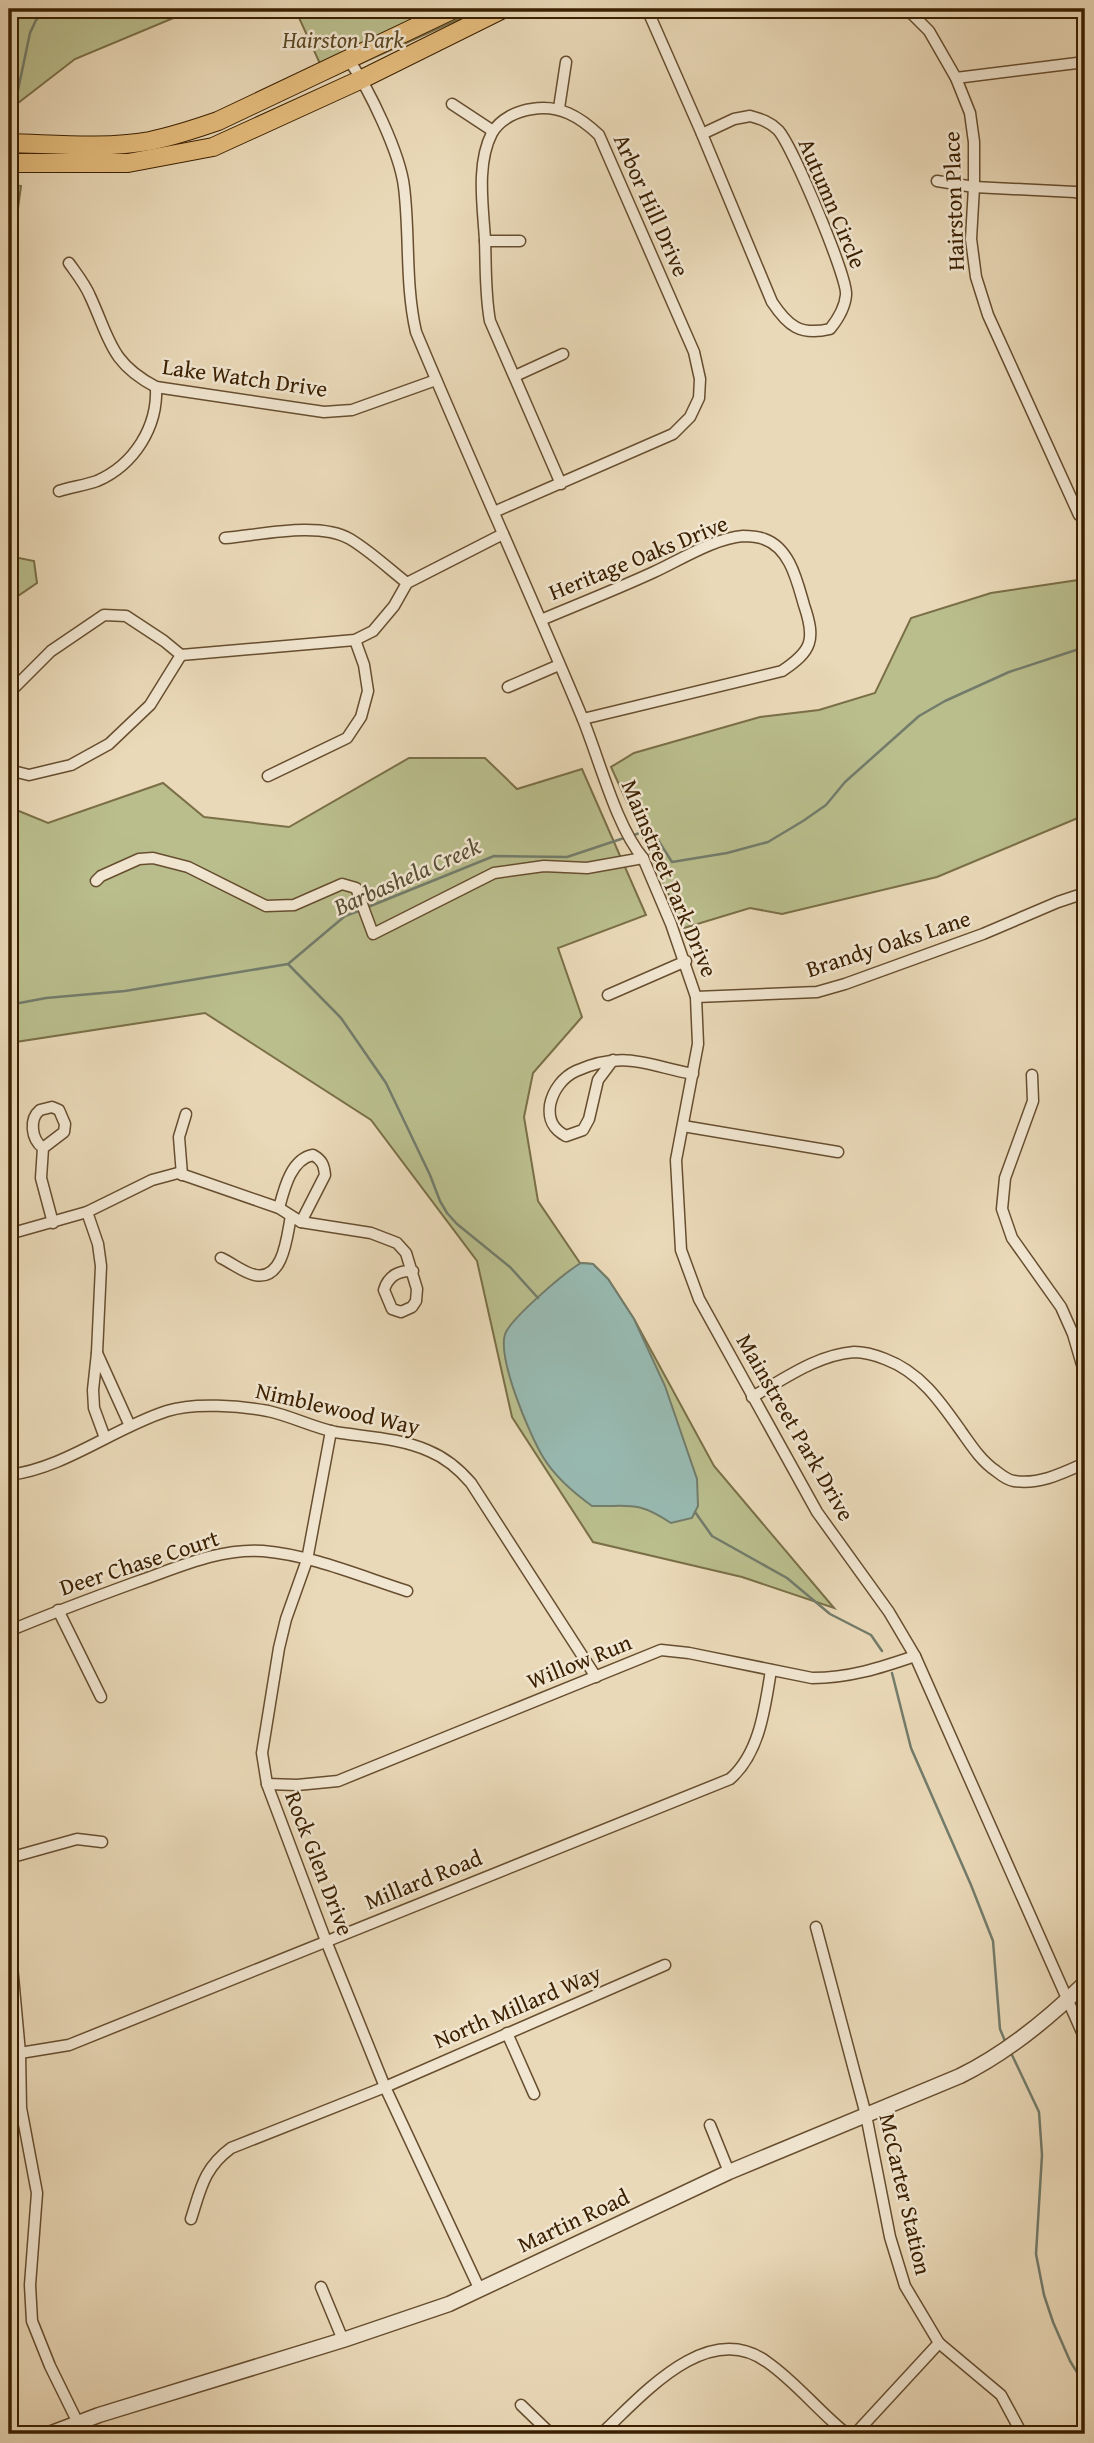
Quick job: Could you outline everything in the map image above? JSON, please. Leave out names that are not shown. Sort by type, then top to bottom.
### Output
[{"type":"main road","points":[[9,143],[97,146],[148,141],[180,134],[218,121],[454,9]]},
{"type":"main road","points":[[9,163],[128,163],[213,147],[362,79],[503,9]]},
{"type":"street","name":"Autumn Circle","points":[[647,9],[772,302],[784,320],[796,328],[818,332],[830,329],[844,308],[847,292],[812,198],[785,139],[766,121],[750,116],[734,119],[702,134]]},
{"type":"street","name":"Hairston Place","points":[[907,9],[929,31],[956,78],[970,113],[974,142],[971,239],[975,277],[988,315],[1079,515]]},
{"type":"street","name":"Mainstreet Park Drive","points":[[349,60],[362,79],[398,160],[404,185],[411,307],[416,332],[583,719],[626,830],[643,858],[686,961],[696,997],[698,1044],[676,1160],[681,1250],[699,1299],[817,1512],[889,1612],[915,1656],[1085,2039]]},
{"type":"street","points":[[561,484],[490,321],[486,300],[482,195],[485,152],[493,131],[519,111],[559,108],[566,62]]},
{"type":"street","points":[[956,78],[1085,62]]},
{"type":"street","points":[[452,104],[493,131]]},
{"type":"street","name":"Arbor Hill Drive","points":[[494,512],[673,434],[690,417],[699,398],[700,379],[694,352],[599,135],[585,121],[559,108]]},
{"type":"street","points":[[937,181],[974,187],[1075,192],[1085,195]]},
{"type":"street","points":[[485,241],[520,241]]},
{"type":"street","name":"Lake Watch Drive","points":[[69,263],[89,293],[112,349],[124,366],[156,387],[324,412],[352,410],[436,380]]},
{"type":"street","points":[[515,376],[563,354]]},
{"type":"street","points":[[59,491],[98,480],[122,465],[141,445],[157,408],[156,387]]},
{"type":"street","points":[[225,538],[293,531],[327,531],[348,538],[407,583]]},
{"type":"street","points":[[9,693],[51,651],[104,615],[126,616],[181,655],[355,640],[373,631],[394,606],[407,583],[503,534]]},
{"type":"street","name":"Heritage Oaks Drive","points":[[541,620],[719,542],[743,536],[764,539],[784,552],[797,580],[810,622],[810,641],[801,658],[782,671],[583,719]]},
{"type":"street","points":[[268,776],[347,738],[361,717],[368,691],[364,664],[355,640]]},
{"type":"street","points":[[9,769],[29,775],[71,765],[110,744],[150,705],[181,655]]},
{"type":"street","points":[[508,687],[559,665]]},
{"type":"street","points":[[96,881],[101,876],[139,859],[153,858],[188,867],[266,906],[294,905],[342,884],[356,888],[373,933],[494,873],[544,866],[587,868],[643,858]]},
{"type":"street","name":"Brandy Oaks Lane","points":[[696,997],[784,994],[826,989],[983,934],[1085,893]]},
{"type":"street","points":[[608,995],[686,961]]},
{"type":"street","points":[[613,1060],[598,1080],[589,1119],[583,1130],[566,1136],[557,1131],[551,1123],[550,1114],[555,1090],[568,1075],[596,1062],[613,1060],[640,1061],[694,1074]]},
{"type":"street","points":[[1032,1075],[1033,1101],[1005,1178],[1002,1209],[1012,1238],[1061,1307],[1073,1334],[1085,1374]]},
{"type":"street","points":[[181,1175],[179,1137],[186,1114]]},
{"type":"street","points":[[683,1126],[838,1152]]},
{"type":"street","points":[[43,1148],[41,1178],[53,1223]]},
{"type":"street","points":[[221,1258],[253,1275],[264,1276],[274,1271],[296,1219],[325,1175],[320,1159],[313,1155],[305,1156],[297,1162],[279,1208]]},
{"type":"street","points":[[9,1234],[87,1212],[158,1178],[178,1172],[279,1208],[296,1219],[391,1239],[402,1248],[413,1271]]},
{"type":"street","points":[[87,1212],[101,1266],[93,1390],[94,1408],[105,1438]]},
{"type":"street","points":[[752,1397],[828,1357],[855,1352],[875,1355],[898,1364],[918,1377],[974,1450],[991,1468],[1011,1481],[1033,1482],[1085,1463]]},
{"type":"street","points":[[97,1353],[130,1426]]},
{"type":"street","name":"Nimblewood Way","points":[[9,1475],[43,1466],[170,1410],[200,1406],[269,1411],[331,1431],[419,1447],[439,1456],[462,1473],[498,1522],[596,1678]]},
{"type":"street","name":"Rock Glen Drive","points":[[331,1431],[307,1560],[286,1619],[279,1648],[262,1753],[267,1784],[385,2087],[479,2288]]},
{"type":"street","name":"Deer Chase Court","points":[[9,1631],[58,1610],[207,1557],[260,1551],[286,1554],[407,1591]]},
{"type":"street","points":[[58,1610],[101,1697]]},
{"type":"street","name":"Willow Run","points":[[267,1784],[297,1786],[338,1781],[661,1650],[689,1653],[811,1678],[869,1672],[915,1656]]},
{"type":"street","name":"Millard Road","points":[[20,2053],[69,2045],[730,1779],[748,1758],[765,1703],[771,1670]]},
{"type":"street","points":[[9,1858],[76,1839],[102,1842]]},
{"type":"street","name":"McCarter Station","points":[[816,1927],[866,2115],[890,2237],[905,2286],[939,2343],[1001,2395],[1022,2434]]},
{"type":"street","points":[[9,1933],[20,2053],[21,2108],[37,2193],[30,2285],[32,2321],[78,2423]]},
{"type":"street","name":"North Millard Way","points":[[191,2219],[202,2185],[215,2160],[231,2148],[385,2087],[665,1965]]},
{"type":"street","name":"Martin Road","points":[[49,2434],[177,2389],[343,2340],[449,2304],[729,2172],[992,2061],[1068,2000],[1085,1983]]},
{"type":"street","points":[[507,2033],[534,2094]]},
{"type":"street","points":[[9,2108],[21,2108]]},
{"type":"street","points":[[710,2125],[729,2172]]},
{"type":"street","points":[[321,2287],[343,2340]]},
{"type":"street","points":[[855,2434],[939,2343]]},
{"type":"street","points":[[601,2434],[668,2373],[713,2350],[727,2348],[754,2354],[766,2361],[824,2417],[846,2434]]},
{"type":"street","points":[[521,2405],[551,2434]]},
{"type":"green space","points":[[9,9],[195,9],[75,59],[9,110]]},
{"type":"green space","name":"Hairston Park","points":[[295,9],[481,9],[327,79]]},
{"type":"green space","points":[[9,184],[21,186],[9,274]]},
{"type":"green space","points":[[9,556],[34,561],[37,583],[9,602]]},
{"type":"green space","points":[[1085,579],[1085,815],[937,877],[782,914],[750,908],[684,928],[611,767],[634,753],[760,717],[819,710],[875,693],[911,618],[991,593]]},
{"type":"green space","points":[[409,758],[485,758],[517,789],[582,769],[646,915],[558,948],[582,1017],[533,1073],[524,1117],[538,1201],[580,1263],[593,1264],[608,1279],[634,1319],[714,1466],[834,1608],[742,1577],[593,1542],[512,1417],[477,1261],[371,1120],[205,1013],[9,1043],[9,815],[14,809],[48,823],[163,783],[204,817],[289,827]]},
{"type":"water","points":[[581,1263],[593,1264],[608,1279],[634,1319],[665,1386],[697,1479],[698,1506],[692,1518],[671,1523],[641,1508],[592,1506],[553,1471],[530,1432],[509,1376],[505,1358],[506,1332],[540,1295]]},
{"type":"waterway","points":[[10,128],[30,33],[36,20],[47,9]]},
{"type":"waterway","name":"Barbashela Creek","points":[[634,835],[651,829],[672,862],[727,853],[768,842],[826,805],[845,782],[919,716],[1009,672],[1085,647]]},
{"type":"waterway","name":"Barbashela Creek","points":[[368,907],[494,856],[567,857],[624,838]]},
{"type":"waterway","name":"Barbashela Creek","points":[[9,1005],[46,998],[125,991],[288,964],[345,916],[361,910]]},
{"type":"waterway","points":[[288,964],[341,1018],[386,1083],[447,1213],[510,1267],[538,1298]]},
{"type":"waterway","points":[[695,1512],[712,1536],[787,1578],[830,1614],[871,1635],[882,1651]]},
{"type":"waterway","points":[[892,1673],[911,1748],[993,1941],[1000,2029],[1005,2041]]},
{"type":"waterway","points":[[1012,2055],[1039,2112],[1042,2155],[1036,2254],[1044,2295],[1070,2361],[1085,2385]]}]
